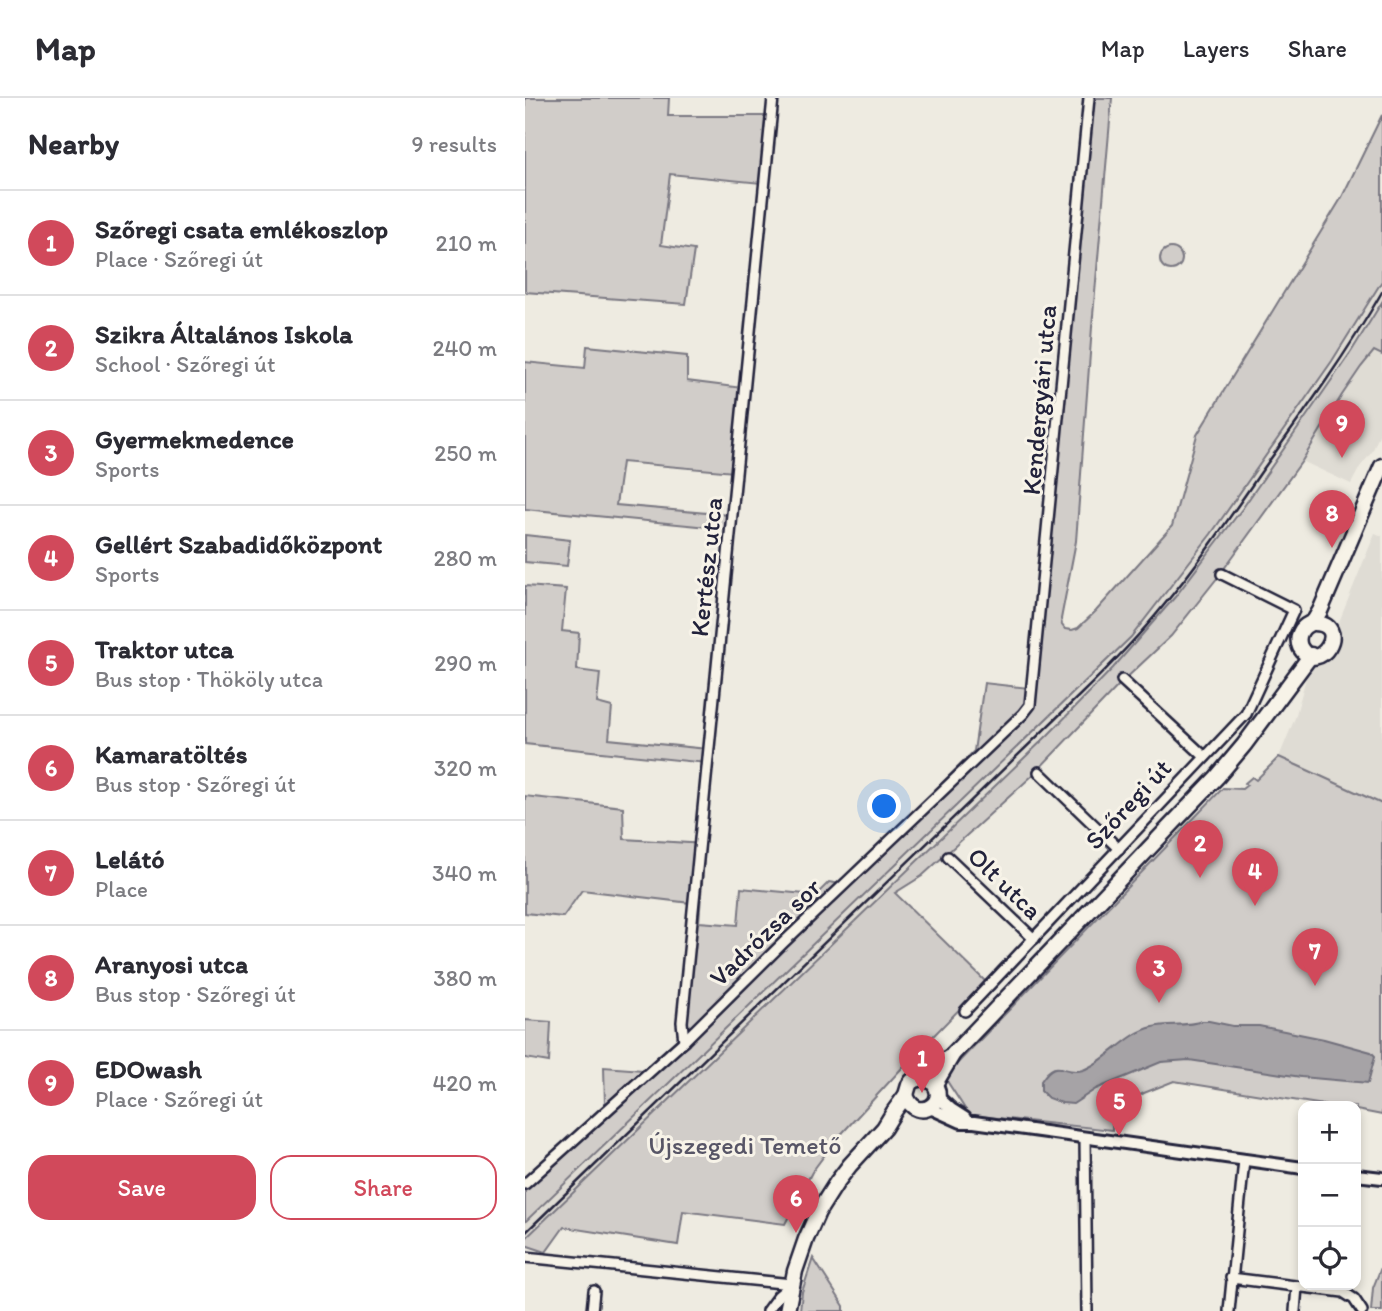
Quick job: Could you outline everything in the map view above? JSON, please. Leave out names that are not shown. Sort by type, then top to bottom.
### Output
[{"type":"main road","name":"Szőregi út","points":[[1335,575],[1327,627],[1332,637],[1330,648],[1322,655],[1307,653],[1299,641],[1300,631],[1312,623],[1320,611],[1335,575],[1382,466]]},
{"type":"main road","points":[[1312,623],[1318,622],[1327,627]]},
{"type":"main road","name":"Szőregi út","points":[[787,1311],[800,1255],[818,1212],[843,1173],[910,1101],[909,1085],[912,1081],[931,1092],[953,1054],[1217,777],[1301,670],[1307,653]]},
{"type":"main road","points":[[910,1101],[922,1110],[931,1092]]},
{"type":"street","name":"Kertész utca","points":[[684,1041],[684,1008],[773,98]]},
{"type":"street","name":"Kendergyári utca","points":[[1030,705],[1089,98]]},
{"type":"street","name":"Szőregi út","points":[[965,1011],[1246,714],[1294,610],[1221,574]]},
{"type":"street","points":[[1122,680],[1205,758]]},
{"type":"street","name":"Vadrózsa sor","points":[[525,1184],[684,1041],[1030,705]]},
{"type":"street","points":[[1039,772],[1119,849]]},
{"type":"street","name":"Olt utca","points":[[948,857],[1034,939]]},
{"type":"street","points":[[931,1092],[961,1122],[1298,1167]]},
{"type":"street","points":[[1085,1138],[1087,1311]]},
{"type":"street","points":[[1229,1311],[1244,1160]]},
{"type":"street","points":[[1361,1176],[1382,1178]]},
{"type":"street","points":[[525,1257],[793,1284]]},
{"type":"street","points":[[1231,1278],[1343,1292],[1354,1299],[1362,1311]]},
{"type":"street","points":[[767,1311],[778,1296],[793,1284]]},
{"type":"street","points":[[1295,1311],[1297,1287]]},
{"type":"street","points":[[593,1311],[594,1291]]},
{"type":"shaded area","points":[[1382,281],[1382,302],[1351,352],[1242,509],[1175,597],[1113,668],[1048,735],[525,1239],[525,1222],[1131,637],[1211,534],[1332,361]]},
{"type":"shaded area","points":[[1375,351],[1382,355],[1382,428],[1372,452],[1351,484],[1302,461],[1342,395]]},
{"type":"shaded area","points":[[1375,533],[1382,536],[1382,804],[1279,757],[1295,718],[1308,671],[1317,664],[1322,664]]},
{"type":"shaded area","points":[[1202,1021],[1233,1026],[1259,1026],[1371,1052],[1375,1056],[1368,1083],[1301,1077],[1189,1060],[1161,1062],[1096,1089],[1073,1104],[1048,1098],[1041,1091],[1041,1081],[1052,1069],[1083,1070],[1144,1030]]},
{"type":"green space","points":[[525,98],[669,98],[668,116],[769,116],[761,183],[670,174],[661,245],[694,250],[686,304],[525,292]]},
{"type":"green space","points":[[1084,98],[1112,98],[1076,541],[1061,619],[1065,629],[1078,628],[1096,611],[1172,526],[1197,435],[1342,197],[1382,115],[1382,281],[1332,361],[1211,534],[1131,637],[525,1222],[525,1178],[605,1105],[604,1067],[643,1070],[677,1039],[690,903],[582,890],[563,917],[525,913],[525,796],[623,807],[624,839],[705,844],[699,922],[738,925],[741,888],[816,895],[829,882],[841,884],[974,751],[984,683],[1029,688]]},
{"type":"green space","points":[[1171,248],[1179,251],[1182,259],[1179,267],[1171,270],[1163,267],[1160,259],[1163,251]]},
{"type":"green space","name":"Újszegedi Temető","points":[[1382,302],[1382,355],[1374,351],[1361,367],[1302,461],[1218,577],[1171,636],[1121,683],[1033,775],[922,876],[895,893],[986,982],[835,1141],[812,1172],[785,1224],[683,1211],[678,1245],[564,1227],[546,1252],[525,1245],[525,1239],[1048,735],[1113,668],[1175,597],[1242,509],[1351,352]]},
{"type":"green space","points":[[587,346],[687,356],[687,381],[743,388],[734,472],[622,462],[616,505],[729,515],[728,529],[525,509],[525,362],[585,368]]},
{"type":"green space","points":[[525,535],[570,540],[567,566],[525,562]]},
{"type":"green space","points":[[525,586],[566,589],[562,631],[579,633],[577,670],[600,673],[597,703],[612,707],[609,739],[707,749],[706,763],[525,744]]},
{"type":"green space","points":[[1279,757],[1382,804],[1382,1115],[1361,1111],[1361,1101],[1299,1101],[1174,1081],[1113,1110],[1112,1130],[969,1115],[947,1081],[951,1070],[1223,788],[1242,789],[1252,777],[1256,780]]},
{"type":"green space","points":[[525,1020],[551,1022],[549,1062],[525,1058]]},
{"type":"green space","points":[[813,1258],[844,1306],[844,1311],[800,1311],[802,1292]]},
{"type":"green space","points":[[1382,1265],[1382,1311],[1371,1311],[1373,1288]]},
{"type":"railway","points":[[525,1233],[1134,640],[1214,540],[1324,384],[1382,292]]},
{"type":"place","name":"EDOwash","points":[[1342,458]]},
{"type":"place","name":"Aranyosi utca","points":[[1332,548]]},
{"type":"place","name":"Szikra Általános Iskola","points":[[1200,878]]},
{"type":"place","name":"Gellért Szabadidőközpont","points":[[1255,906]]},
{"type":"place","name":"Lelátó","points":[[1315,986]]},
{"type":"place","name":"Gyermekmedence","points":[[1159,1003]]},
{"type":"place","name":"Szőregi csata emlékoszlop","points":[[922,1093]]},
{"type":"place","name":"Traktor utca","points":[[1119,1136]]},
{"type":"place","name":"Kamaratöltés","points":[[796,1233]]}]
